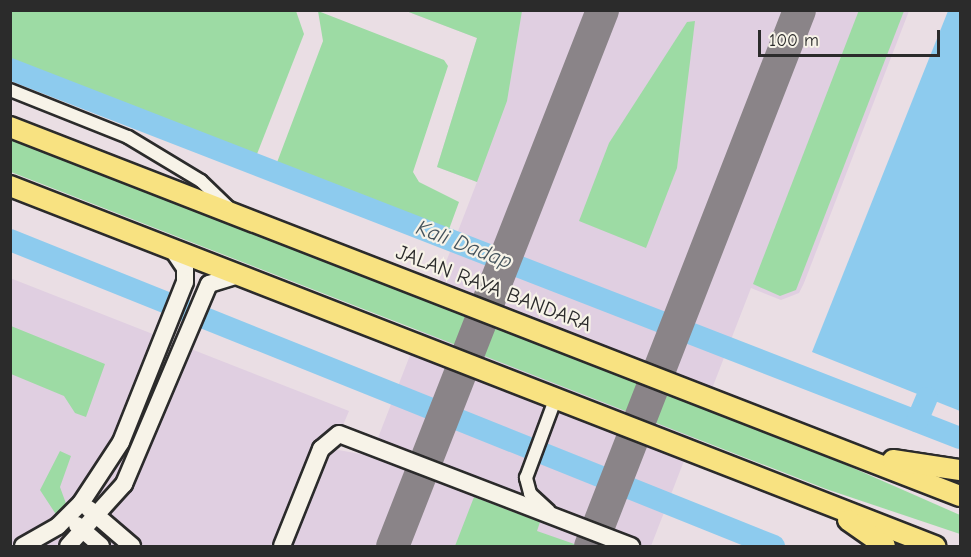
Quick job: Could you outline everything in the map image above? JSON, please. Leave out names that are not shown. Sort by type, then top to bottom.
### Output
[{"type":"main road","name":"JALAN RAYA BANDARA","points":[[12,127],[960,496]]},
{"type":"main road","points":[[10,186],[236,276],[935,546]]},
{"type":"main road","points":[[841,449],[921,466],[960,470]]},
{"type":"main road","points":[[822,502],[885,546]]},
{"type":"street","points":[[10,90],[128,137],[201,181],[237,215]]},
{"type":"street","points":[[22,546],[68,517],[81,503],[121,442],[185,282],[185,268],[172,250]]},
{"type":"street","points":[[68,546],[97,516],[141,450],[205,291],[218,278],[236,276]]},
{"type":"street","points":[[555,400],[528,467],[530,493],[561,519]]},
{"type":"street","points":[[282,546],[321,449],[339,434],[631,546]]},
{"type":"street","points":[[81,503],[132,546]]},
{"type":"street","points":[[68,517],[101,546]]},
{"type":"shaded area","points":[[406,11],[909,11],[804,283],[799,293],[781,300],[751,288],[651,546],[11,546],[10,278],[349,411],[333,449],[371,456],[477,182],[437,167],[477,38]]},
{"type":"green space","points":[[859,10],[904,11],[796,290],[780,296],[753,284]]},
{"type":"green space","points":[[10,11],[296,11],[304,34],[257,154],[252,154],[11,60]]},
{"type":"green space","points":[[318,11],[444,60],[448,66],[413,172],[419,182],[459,202],[444,243],[273,173],[323,41]]},
{"type":"green space","points":[[406,11],[522,11],[507,101],[477,182],[437,167],[477,38]]},
{"type":"green space","points":[[695,21],[677,168],[646,248],[579,221],[609,143],[687,22]]},
{"type":"green space","points":[[11,139],[844,464],[960,515],[960,534],[826,489],[11,172]]},
{"type":"green space","points":[[11,326],[105,364],[86,417],[75,413],[64,396],[11,374]]},
{"type":"green space","points":[[60,451],[71,456],[60,487],[68,509],[57,516],[40,490]]},
{"type":"green space","points":[[474,497],[540,522],[537,531],[580,546],[455,546]]},
{"type":"water","points":[[948,11],[960,11],[960,411],[812,352]]},
{"type":"waterway","name":"Kali Dadap","points":[[10,69],[960,438]]},
{"type":"waterway","name":"Kali Dadap","points":[[10,240],[774,546]]},
{"type":"waterway","name":"Kali Dadap","points":[[917,421],[927,398]]},
{"type":"taxiway","points":[[392,546],[602,10]]},
{"type":"taxiway","points":[[590,546],[799,10]]}]
